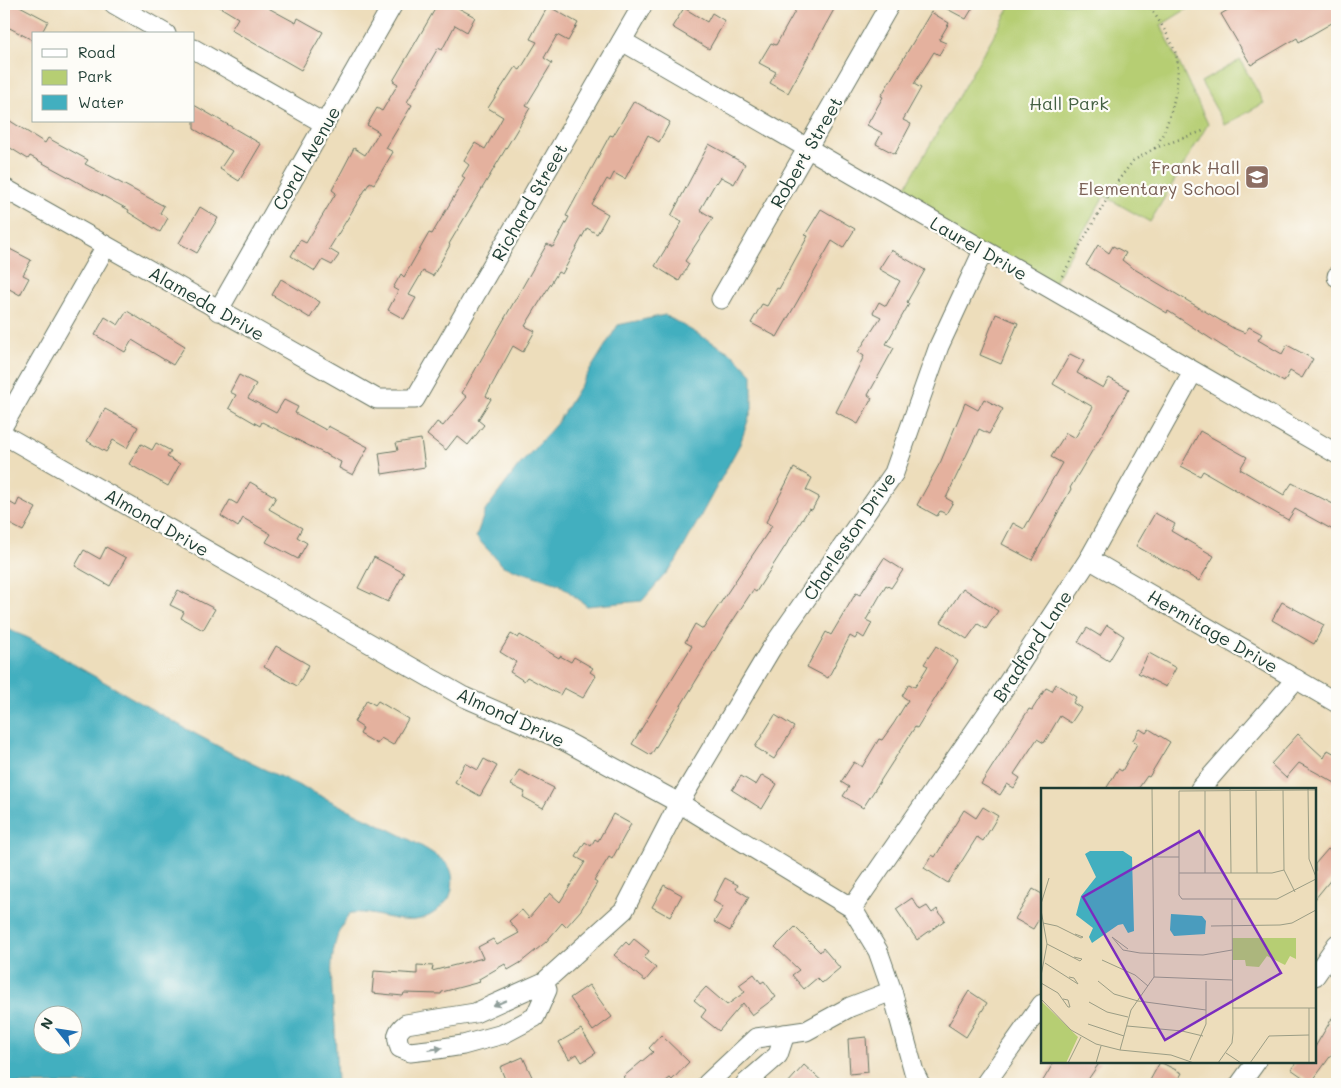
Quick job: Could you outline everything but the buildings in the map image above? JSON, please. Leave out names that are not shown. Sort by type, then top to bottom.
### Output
[{"type":"street","points":[[114,4],[163,32]]},
{"type":"street","name":"Coral Avenue","points":[[218,311],[393,4]]},
{"type":"street","name":"Richard Street","points":[[415,399],[644,4]]},
{"type":"street","name":"Robert Street","points":[[721,300],[890,4]]},
{"type":"street","name":"Laurel Drive","points":[[622,41],[1337,454]]},
{"type":"street","points":[[195,50],[326,124]]},
{"type":"street","name":"Alameda Drive","points":[[4,188],[218,311],[377,398],[415,399]]},
{"type":"street","points":[[4,424],[106,246]]},
{"type":"street","name":"Charleston Drive","points":[[544,982],[547,990],[535,1017],[503,1034],[463,1045],[410,1052],[400,1048],[396,1037],[399,1030],[406,1024],[475,1013],[544,982],[624,910],[679,803],[771,649],[894,473],[939,346],[983,250]]},
{"type":"street","name":"Bradford Lane","points":[[852,908],[999,696],[1089,559],[1193,372]]},
{"type":"street","name":"Almond Drive","points":[[4,435],[464,697],[563,740],[679,803],[852,908],[878,951],[892,991],[914,1072],[920,1084]]},
{"type":"street","name":"Hermitage Drive","points":[[1089,559],[1337,703]]},
{"type":"street","points":[[1201,788],[1296,679]]},
{"type":"street","points":[[1316,975],[1337,944]]},
{"type":"street","points":[[707,1084],[756,1038],[806,1031],[850,1007],[892,991]]},
{"type":"street","points":[[985,1084],[1041,1005]]},
{"type":"street","points":[[746,1084],[778,1055],[785,1034]]},
{"type":"street","points":[[1240,1084],[1255,1063]]},
{"type":"path","points":[[1148,4],[1161,25],[1177,58],[1175,99],[1162,139],[1155,148]]},
{"type":"path","points":[[1060,278],[1117,182],[1133,161],[1155,148],[1203,132]]},
{"type":"green space","name":"Hall Park","points":[[1012,4],[1195,4],[1161,25],[1208,124],[1150,222],[1104,196],[1050,289],[898,200]]},
{"type":"green space","points":[[1240,60],[1264,103],[1225,125],[1201,82]]},
{"type":"water","points":[[665,315],[734,355],[752,374],[752,409],[740,444],[675,563],[642,601],[587,606],[559,584],[503,566],[476,537],[485,511],[517,468],[557,423],[618,325]]},
{"type":"water","points":[[4,626],[44,646],[191,732],[427,849],[447,864],[452,875],[451,892],[446,902],[430,915],[408,920],[351,913],[342,925],[333,952],[332,967],[337,1084],[4,1084]]},
{"type":"place","name":"Frank Hall Elementary School","points":[[1257,177]]}]
